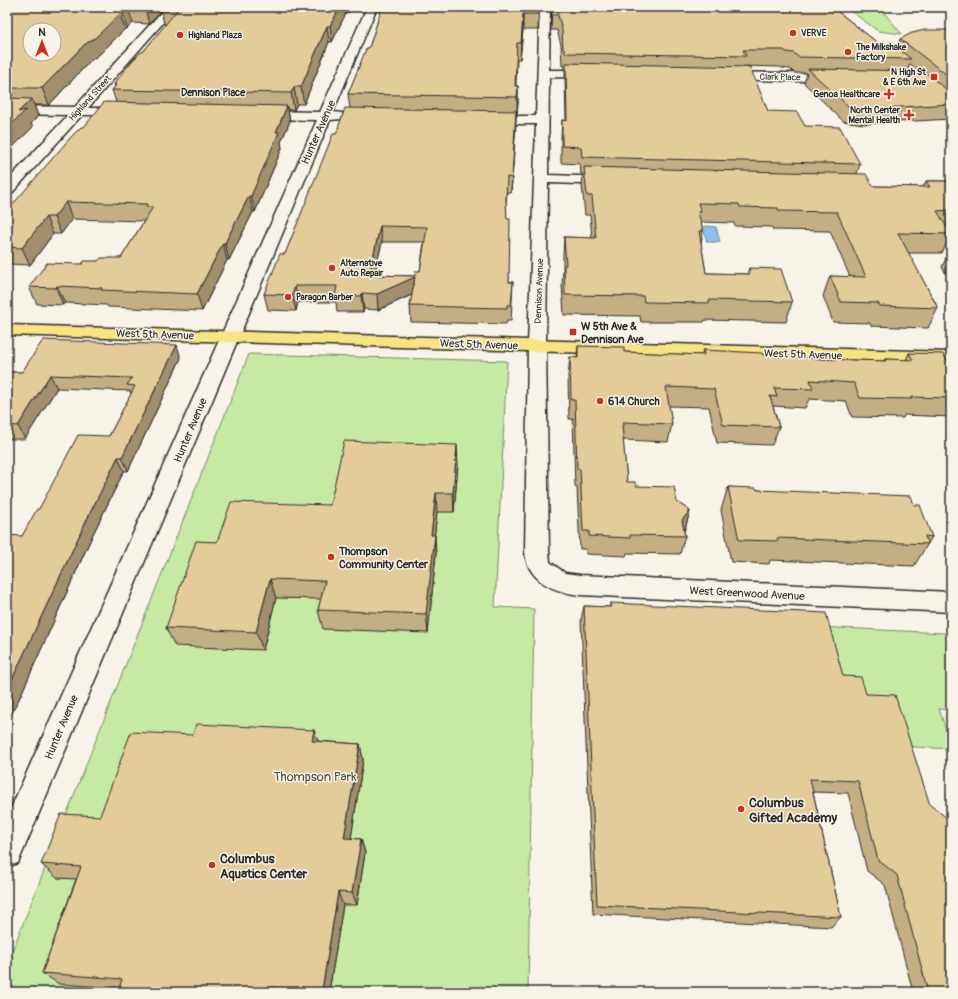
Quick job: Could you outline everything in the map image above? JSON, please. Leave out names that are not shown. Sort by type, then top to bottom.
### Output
[{"type":"main road","name":"West 5th Avenue","points":[[7,330],[951,358]]},
{"type":"street","name":"Highland Street","points":[[7,190],[172,7]]},
{"type":"street","name":"Hunter Avenue","points":[[7,852],[372,7]]},
{"type":"street","name":"Dennison Avenue","points":[[545,573],[539,564],[537,551],[537,346],[542,179],[543,73],[546,7]]},
{"type":"street","points":[[543,73],[603,74]]},
{"type":"street","name":"Clark Place","points":[[714,76],[848,79]]},
{"type":"street","points":[[7,110],[138,112]]},
{"type":"street","points":[[246,115],[348,117]]},
{"type":"street","points":[[470,119],[542,120]]},
{"type":"street","points":[[542,179],[626,181]]},
{"type":"street","name":"West Greenwood Avenue","points":[[545,573],[568,584],[580,585],[951,602]]},
{"type":"green space","points":[[850,7],[879,7],[902,34],[878,31],[848,9]]},
{"type":"green space","name":"Thompson Park","points":[[249,354],[507,361],[495,607],[534,609],[528,992],[7,992],[7,964]]},
{"type":"green space","points":[[818,627],[944,633],[951,635],[951,710],[939,709],[951,744],[951,749],[897,746],[834,690]]},
{"type":"water","points":[[703,227],[716,227],[720,242],[707,242]]},
{"type":"building","points":[[7,7],[146,7],[128,8],[123,14],[120,14],[96,37],[84,45],[42,88],[7,88]]},
{"type":"building","points":[[162,7],[340,7],[330,26],[327,26],[301,87],[294,87],[291,93],[112,90],[117,84],[114,84],[132,61],[141,52],[143,52],[178,9],[160,9]]},
{"type":"building","points":[[382,7],[539,7],[538,14],[523,14],[521,43],[517,43],[515,86],[518,86],[517,97],[348,94],[366,49],[370,45]]},
{"type":"building","points":[[552,7],[832,7],[883,46],[890,42],[911,59],[798,57],[794,53],[786,52],[784,50],[743,50],[746,56],[565,53],[565,50],[563,49],[562,30],[558,15],[552,15]]},
{"type":"building","points":[[925,30],[951,30],[951,78],[900,39],[912,33]]},
{"type":"building","points":[[566,63],[750,67],[768,111],[797,112],[805,126],[840,127],[860,164],[582,157],[581,147],[562,146],[562,120],[567,121]]},
{"type":"building","points":[[808,69],[923,71],[951,93],[951,104],[868,109],[848,106]]},
{"type":"building","points":[[7,98],[32,99],[18,112],[26,110],[7,128]]},
{"type":"building","points":[[104,102],[287,106],[276,132],[279,132],[251,196],[249,196],[225,243],[223,243],[197,294],[101,290],[102,288],[57,286],[56,288],[29,287],[47,263],[82,264],[84,261],[98,261],[101,258],[121,258],[153,207],[146,207],[147,204],[66,202],[54,217],[46,217],[22,248],[7,247],[7,211],[71,137],[81,127],[84,127]]},
{"type":"building","points":[[345,108],[516,111],[512,178],[507,177],[506,200],[507,219],[510,219],[509,282],[513,282],[511,305],[507,305],[507,308],[410,306],[415,277],[377,294],[362,293],[361,296],[335,296],[337,286],[295,286],[292,295],[264,294],[280,254],[285,254],[333,134],[336,134]],"holes":[[[380,226],[427,227],[420,271],[416,271],[415,276],[369,275]]]},
{"type":"building","points":[[584,167],[866,174],[873,186],[930,187],[926,181],[951,181],[951,210],[937,211],[951,234],[898,233],[938,308],[880,306],[878,303],[841,302],[830,276],[866,277],[837,212],[779,211],[778,208],[740,207],[739,204],[698,203],[701,212],[698,212],[703,231],[699,231],[706,273],[750,274],[749,268],[781,269],[792,302],[709,300],[709,303],[644,302],[643,296],[565,295],[564,265],[566,265],[564,237],[596,238],[592,196],[587,196]]},
{"type":"building","points":[[43,340],[177,345],[122,457],[118,457],[86,521],[7,690],[7,535],[22,536],[37,509],[39,509],[78,435],[109,436],[135,386],[127,385],[132,378],[50,375],[18,426],[7,425],[7,372],[22,372]]},
{"type":"building","points":[[578,346],[624,347],[624,352],[704,355],[703,350],[762,353],[763,355],[824,359],[886,361],[885,359],[913,360],[909,353],[943,354],[948,362],[951,362],[951,398],[860,398],[854,383],[810,380],[813,389],[774,388],[777,397],[770,396],[779,427],[723,425],[714,389],[666,387],[672,424],[623,422],[627,482],[635,482],[636,486],[674,487],[677,502],[690,511],[682,520],[685,536],[630,535],[630,538],[589,536],[589,531],[583,531],[580,469],[577,469],[575,400],[571,400],[570,357],[578,358]]},
{"type":"building","name":"Thompson Community Center","points":[[344,441],[457,445],[453,493],[436,493],[431,535],[435,535],[426,614],[318,610],[325,581],[270,579],[256,632],[166,628],[196,541],[217,542],[231,502],[330,505]]},
{"type":"building","points":[[728,487],[756,488],[757,490],[911,496],[914,505],[920,505],[932,537],[925,536],[928,544],[777,538],[778,541],[739,540]]},
{"type":"building","points":[[610,603],[826,613],[843,676],[861,677],[866,694],[895,695],[930,805],[947,818],[951,819],[951,992],[928,992],[897,875],[878,860],[858,781],[810,779],[841,917],[597,905],[584,606],[611,607]]},
{"type":"building","name":"Columbus Aquatics Center","points":[[196,724],[314,730],[312,741],[360,744],[344,838],[361,839],[352,893],[338,892],[322,990],[271,987],[270,992],[118,992],[122,979],[42,973],[81,867],[41,864],[61,814],[100,816],[131,732],[193,735]]},
{"type":"place","name":"VERVE","points":[[793,33]]},
{"type":"place","name":"Highland Plaza","points":[[180,35]]},
{"type":"place","name":"The Milkshake Factory","points":[[848,52]]},
{"type":"place","name":"N High St & E 6th Ave","points":[[934,77]]},
{"type":"place","name":"Genoa Healthcare","points":[[889,94]]},
{"type":"place","name":"North Center Mental Health","points":[[909,115]]},
{"type":"place","name":"Alternative Auto Repair","points":[[332,268]]},
{"type":"place","name":"Paragon Barber","points":[[288,297]]},
{"type":"place","name":"W 5th Ave & Dennison Ave","points":[[573,332]]},
{"type":"place","name":"614 Church","points":[[600,401]]},
{"type":"place","name":"Thompson Community Center","points":[[331,557]]},
{"type":"place","name":"Columbus Gifted Academy","points":[[741,809]]},
{"type":"place","name":"Columbus Aquatics Center","points":[[212,865]]},
{"type":"district","name":"Dennison Place","points":[[213,92]]}]
